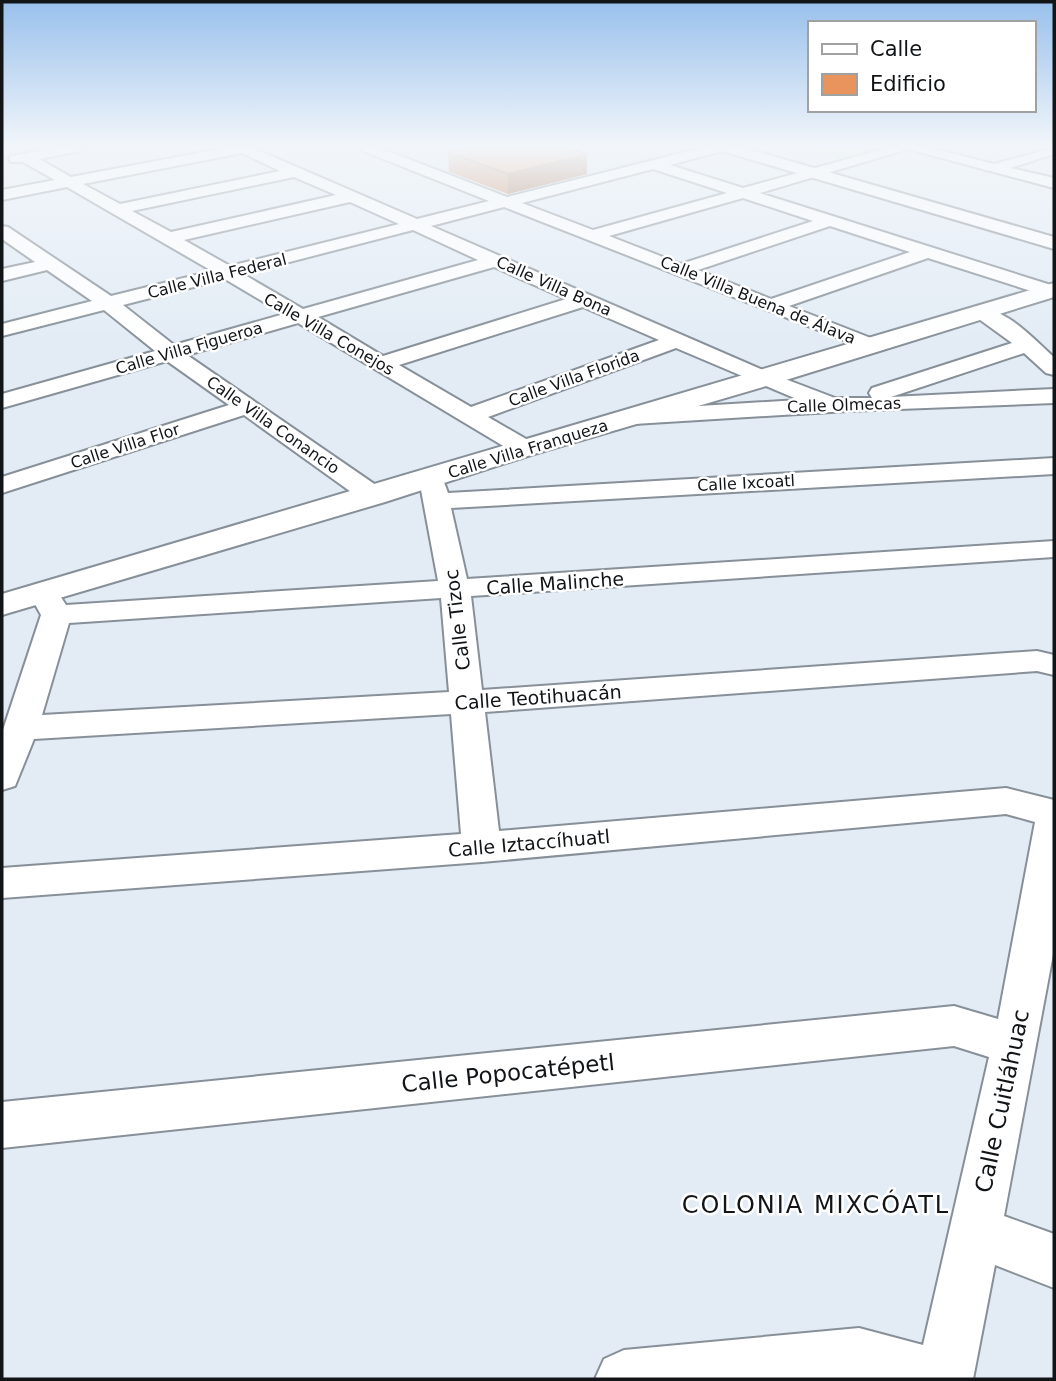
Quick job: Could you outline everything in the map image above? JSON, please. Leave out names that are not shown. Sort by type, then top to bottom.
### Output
[{"type":"street","name":"Calle Villa Conejos","points":[[123,212],[524,448]]},
{"type":"street","points":[[169,238],[282,212]]},
{"type":"street","name":"Calle Villa Bona","points":[[388,212],[764,379],[839,404]]},
{"type":"street","name":"Calle Villa Federal","points":[[2,330],[468,212]]},
{"type":"street","name":"Calle Villa Buena de Álava","points":[[537,212],[874,346]]},
{"type":"street","points":[[594,235],[671,212]]},
{"type":"street","points":[[803,212],[1052,291]]},
{"type":"street","points":[[948,212],[1054,243]]},
{"type":"street","points":[[681,270],[829,221]]},
{"type":"street","name":"Calle Villa Conancio","points":[[3,233],[108,303],[172,354],[374,496]]},
{"type":"street","points":[[773,305],[928,252]]},
{"type":"street","name":"Calle Villa Figueroa","points":[[2,401],[497,260]]},
{"type":"street","points":[[2,275],[50,264]]},
{"type":"street","name":"Calle Villa Franqueza","points":[[2,605],[49,603],[374,496],[435,489],[524,448],[764,379],[1052,291]]},
{"type":"street","points":[[379,364],[583,300]]},
{"type":"street","points":[[982,314],[998,321],[1054,368]]},
{"type":"street","name":"Calle Villa Florida","points":[[470,415],[677,341]]},
{"type":"street","points":[[839,404],[1028,345]]},
{"type":"street","name":"Calle Olmecas","points":[[635,417],[839,404],[1054,396]]},
{"type":"street","name":"Calle Villa Flor","points":[[2,485],[247,407]]},
{"type":"street","name":"Calle Ixcoatl","points":[[435,489],[1054,466]]},
{"type":"street","name":"Calle Tizoc","points":[[435,489],[455,590],[482,847]]},
{"type":"street","name":"Calle Malinche","points":[[49,603],[455,590],[1054,549]]},
{"type":"street","points":[[2,777],[21,729],[49,603]]},
{"type":"street","name":"Calle Teotihuacán","points":[[21,729],[466,702],[1037,661],[1054,665]]},
{"type":"street","name":"Calle Iztaccíhuatl","points":[[2,883],[482,847],[1006,801],[1054,814]]},
{"type":"street","name":"Calle Cuitláhuac","points":[[943,1379],[1012,1044],[1040,991],[1054,821]]},
{"type":"street","name":"Calle Popocatépetl","points":[[2,1125],[954,1026],[1012,1044]]},
{"type":"street","points":[[975,1231],[1054,1261]]},
{"type":"street","points":[[624,1379],[859,1356],[943,1379]]},
{"type":"district","name":"COLONIA MIXCÓATL","points":[[816,1205]]}]
